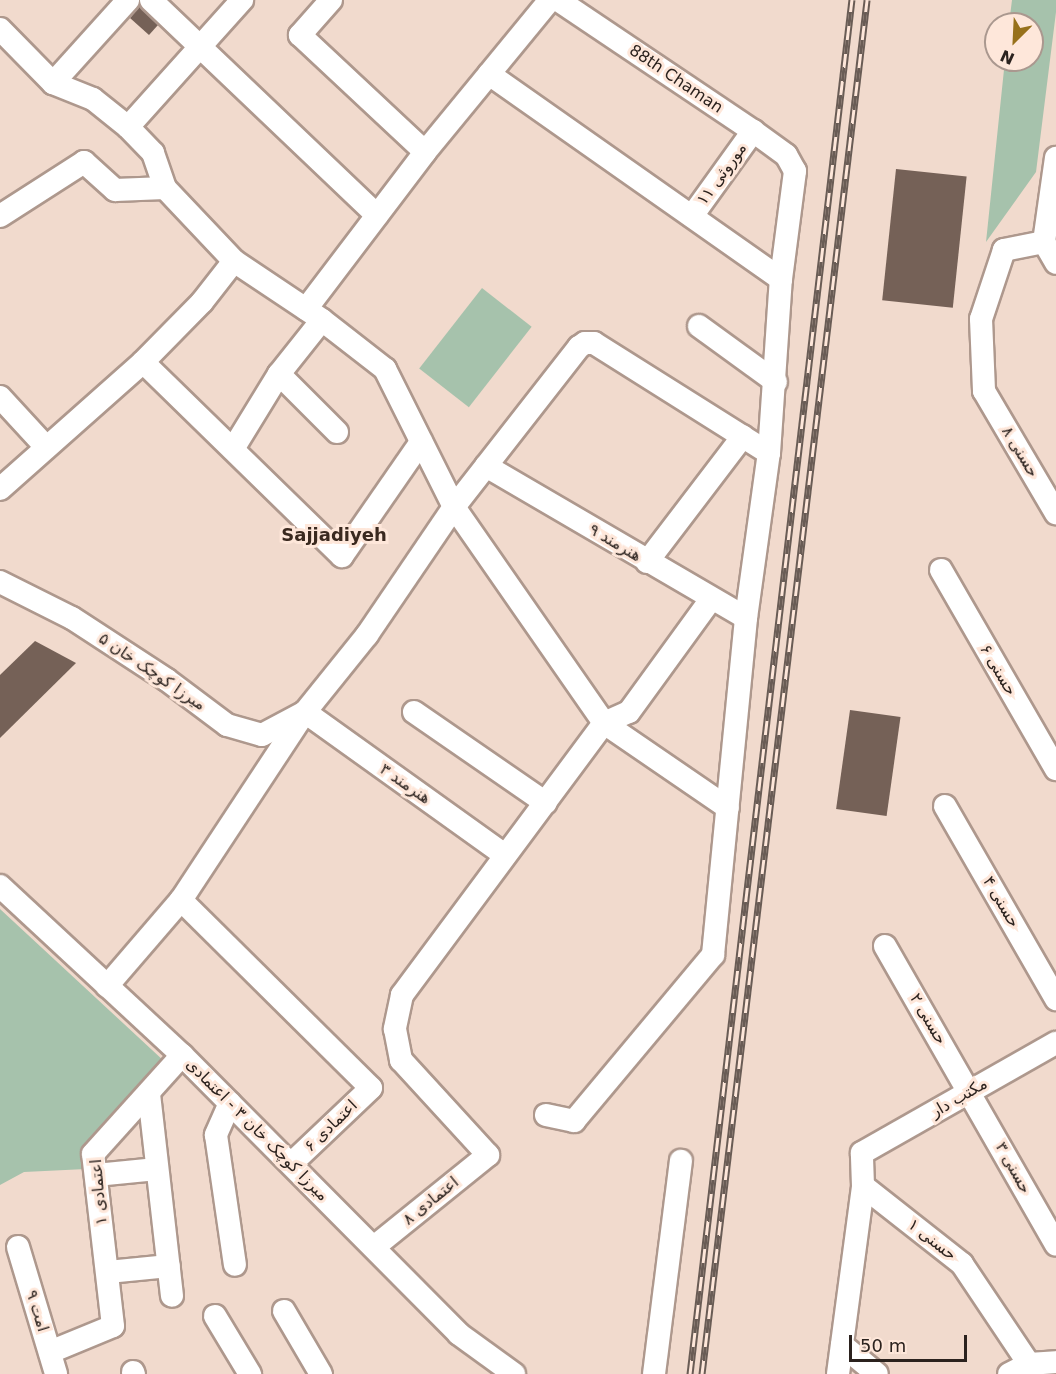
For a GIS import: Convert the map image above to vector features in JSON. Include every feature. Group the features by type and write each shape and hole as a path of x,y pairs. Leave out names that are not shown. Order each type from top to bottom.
{"street":[{"path":"53,83 128,0"},
{"path":"151,0 377,215"},
{"path":"128,127 242,0"},
{"path":"331,0 300,35 425,152"},
{"path":"233,449 377,215 425,152 550,0"},
{"name":"88th Chaman","path":"558,0 753,131 792,161 795,171 782,279"},
{"path":"0,28 53,83 93,99 128,127 153,153 165,188 234,261 314,315 385,369 454,507 604,723 728,808"},
{"path":"489,74 782,279 769,453 746,618 713,955 574,1121 546,1115"},
{"name":"موروثی ۱۱","path":"692,216 753,131"},
{"path":"1056,158 1044,242 1056,263"},
{"path":"1,212 84,162 115,190 165,188"},
{"name":"حسنی ۸","path":"1044,242 1004,250 981,319 984,391 1056,513"},
{"path":"0,489 143,362 202,302 234,261"},
{"path":"699,326 776,382"},
{"path":"107,986 182,900 305,712 367,634 454,507 585,343 594,344 769,453"},
{"path":"143,362 342,556 421,442"},
{"path":"279,374 337,432"},
{"path":"0,397 46,447"},
{"path":"647,562 743,436"},
{"name":"هنرمند ۹","path":"486,466 746,618"},
{"name":"حسنی ۶","path":"941,570 1056,769"},
{"name":"میرزا کوچک خان ۵","path":"0,582 72,618 167,680 227,724 262,735 305,712"},
{"path":"505,855 604,723 629,712 711,599"},
{"name":"هنرمند ۳","path":"305,712 505,855"},
{"path":"414,712 546,803"},
{"name":"حسنی ۴","path":"945,806 1056,999"},
{"name":"اعتمادی ۸","path":"374,1247 488,1155 401,1060 395,1029 402,994 505,855"},
{"name":"میرزا کوچک خان ۳ - اعتمادی","path":"0,886 182,1055 459,1334 514,1374"},
{"name":"اعتمادی ۶","path":"182,900 371,1088 291,1164"},
{"name":"حسنی ۲","path":"885,946 970,1092"},
{"name":"مکتب دار","path":"863,1186 862,1153 1056,1043"},
{"name":"اعتمادی ۱","path":"50,1352 113,1326 93,1155 182,1055"},
{"name":"حسنی ۳","path":"970,1092 1056,1244"},
{"path":"148,1094 172,1296"},
{"path":"230,1103 216,1136 235,1265"},
{"path":"654,1374 681,1161"},
{"path":"96,1175 158,1169"},
{"path":"838,1374 863,1186"},
{"name":"حسنی ۱","path":"863,1186 962,1264 1019,1369"},
{"name":"امت ۹","path":"18,1247 56,1374"},
{"path":"108,1272 169,1266"},
{"path":"285,1311 321,1374"},
{"path":"215,1316 250,1374"},
{"path":"842,1345 877,1374"},
{"path":"1019,1369 1056,1362"}],"green space":[{"path":"1012,0 1056,0 1036,172 986,242 1004,72 1044,72 1044,12 1010,12"},
{"path":"482,288 532,327 469,407 419,368"},
{"path":"0,909 165,1062 85,1145 86,1169 24,1172 0,1185"}],"building":[{"path":"140,6 158,25 149,35 130,18"},
{"path":"896,169 967,176 953,308 882,300"},
{"path":"35,641 76,663 0,738 0,675"},
{"path":"850,710 901,717 887,816 836,809"}],"railway":[{"path":"690,1374 852,0"},
{"path":"702,1374 867,0"}],"district":[{"name":"Sajjadiyeh","path":"334,535"}]}
